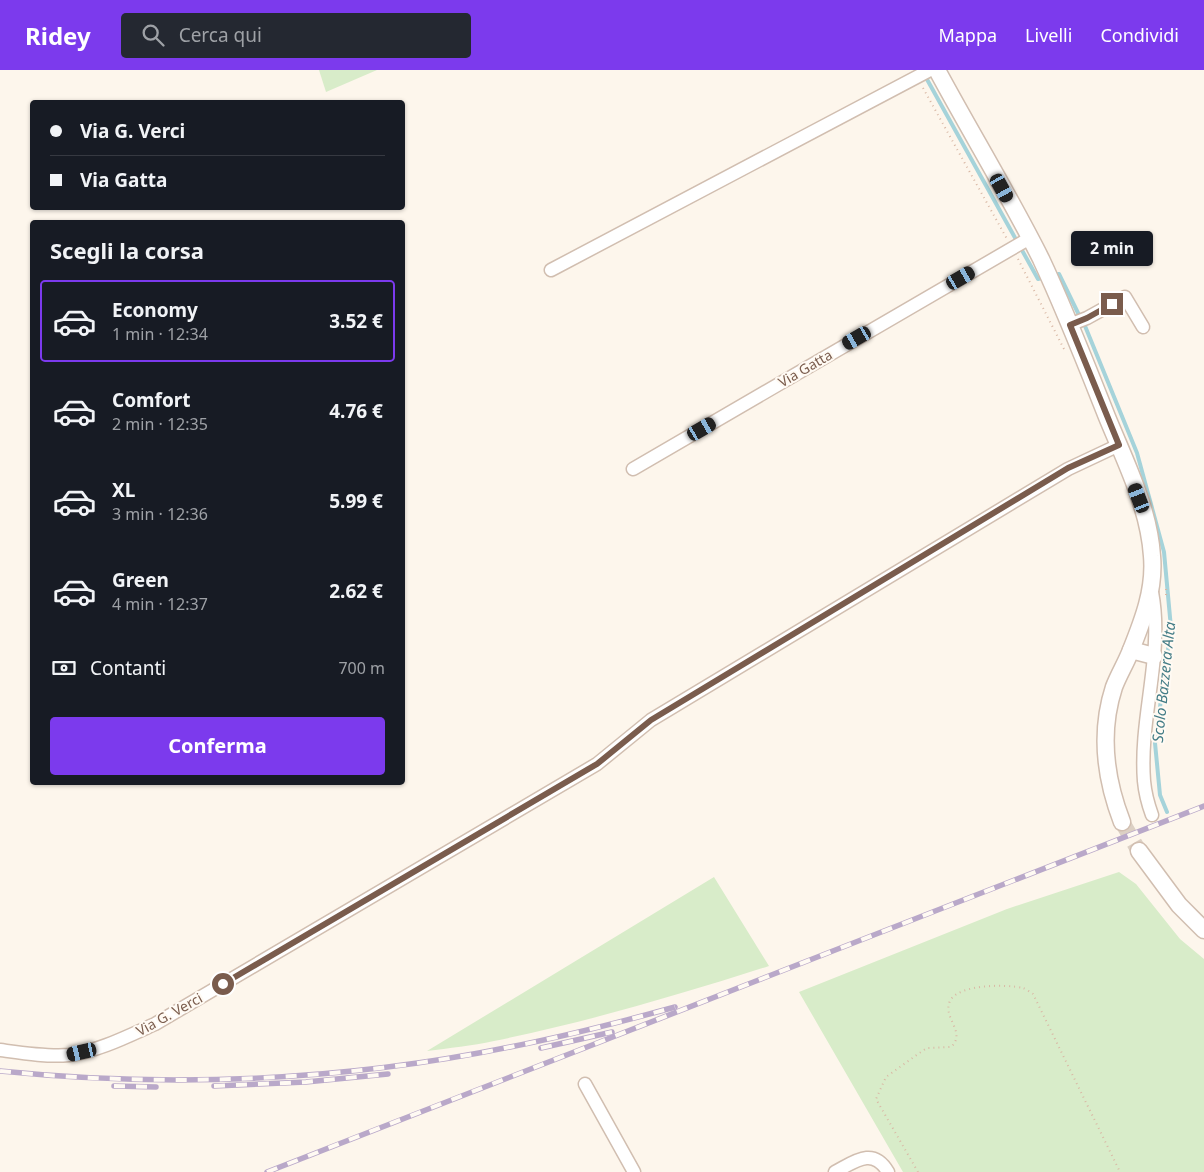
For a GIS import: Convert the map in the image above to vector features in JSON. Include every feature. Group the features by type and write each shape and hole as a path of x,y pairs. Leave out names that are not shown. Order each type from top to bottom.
{"street":[{"path":"936,70 1019,244 1046,272 1070,325 1119,445 1146,521 1152,558 1151,587 1147,606 1115,686 1109,706 1106,729 1106,769 1115,805 1122,822"},
{"path":"551,270 924,74"},
{"name":"Via Gatta","path":"633,469 1019,244"},
{"path":"1070,325 1125,297 1143,327"},
{"name":"Via G. Verci","path":"0,1050 26,1054 68,1055 109,1045 155,1024 597,764 651,720 1068,468 1119,445"},
{"path":"1151,587 1156,611 1154,656 1144,754 1144,781 1152,815"},
{"path":"1131,650 1154,656"},
{"path":"1139,851 1179,905 1204,930"},
{"path":"584,1084 634,1172"},
{"path":"835,1172 863,1158 872,1158 880,1161 888,1172"}],"path":[{"path":"924,74 1019,244 1062,348 1068,356"},
{"path":"918,1172 876,1099 877,1094 886,1077 918,1054 928,1048 951,1047 954,1045 957,1040 957,1034 949,1016 948,1005 951,998 960,993 983,986 1001,985 1023,988 1033,994 1120,1172"}],"green space":[{"path":"319,70 377,70 326,92"},
{"path":"1119,872 1136,884 1180,939 1204,959 1204,1172 903,1172 799,992 1007,909"},
{"path":"714,877 769,966 598,1017 486,1043 427,1051"}],"waterway":[{"name":"Scolo Bazzera Alta","path":"924,74 1038,279 1045,277"},
{"name":"Scolo Bazzera Alta","path":"1055,275 1059,274 1079,315"},
{"name":"Scolo Bazzera Alta","path":"1085,326 1137,453 1164,552 1171,628 1155,743 1160,795 1167,812"}],"tunnel":[{"path":"1122,822 1139,851"}],"railway":[{"path":"267,1172 1204,806"},
{"path":"0,1071 64,1076 192,1080 320,1074 384,1067 510,1047 675,1007"},
{"path":"541,1048 612,1032"},
{"path":"214,1086 306,1082 388,1074"},
{"path":"114,1086 156,1087"}],"route":[{"path":"223,984 597,764 651,720 1068,468 1119,445 1070,325 1112,304"}]}
